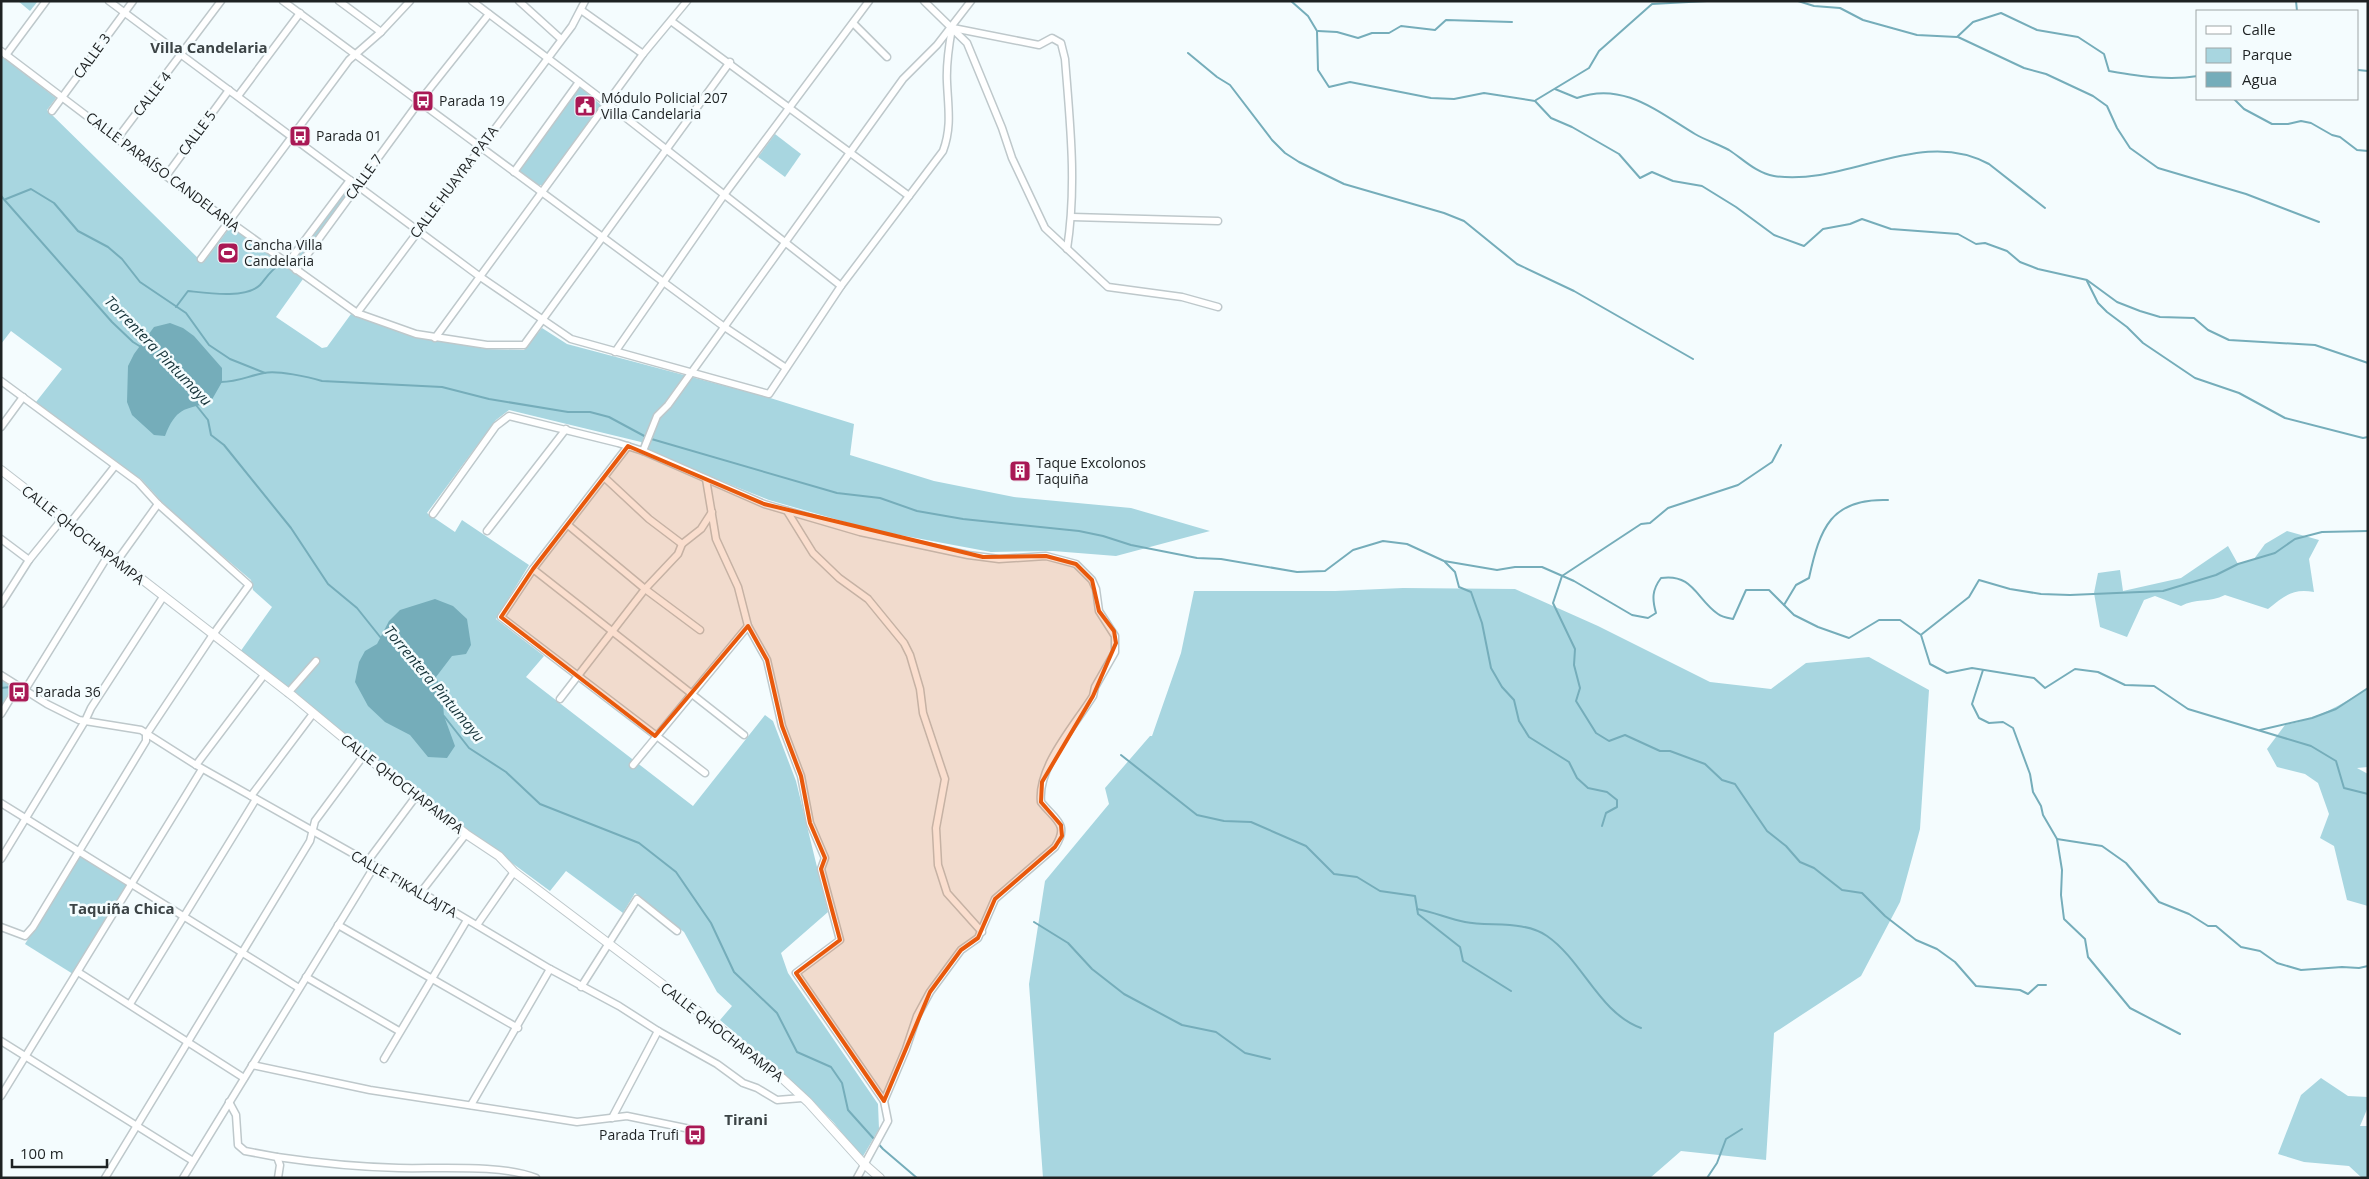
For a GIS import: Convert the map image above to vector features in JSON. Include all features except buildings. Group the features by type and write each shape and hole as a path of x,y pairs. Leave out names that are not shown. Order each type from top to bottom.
{"street":[{"path":"4,53 46,1"},
{"path":"109,1 479,276 571,339 769,394 841,286 943,151 947,142 951,112 947,82 952,28"},
{"name":"CALLE 3","path":"52,110 133,1"},
{"name":"CALLE 4","path":"117,139 182,56 221,1"},
{"path":"283,1 723,326 786,368"},
{"path":"339,1 381,32"},
{"path":"201,259 349,60 357,56 410,1"},
{"path":"472,1 607,103 841,286"},
{"path":"519,1 561,40"},
{"name":"CALLE HUAYRA PATA","path":"357,313 561,40 585,1"},
{"path":"674,1 681,8"},
{"path":"435,338 540,192 643,54 687,1"},
{"path":"615,352 724,195 869,1"},
{"path":"924,1 967,43 1002,128 1012,158 1045,228 1108,287 1182,297 1218,307"},
{"path":"643,451 657,416 784,241 903,79 952,28 971,1"},
{"path":"581,10 643,54"},
{"path":"238,96 300,13"},
{"name":"CALLE 7","path":"296,270 419,102 489,14"},
{"path":"671,21 730,62 849,153 909,196"},
{"path":"853,23 887,57"},
{"path":"952,28 1039,45 1052,38 1061,43 1065,59 1074,161 1072,217 1067,249"},
{"name":"CALLE PARAÍSO CANDELARIA","path":"4,53 166,176 357,313 408,332 435,338 487,345 524,345 543,320"},
{"path":"543,320 730,62"},
{"path":"514,172 579,82"},
{"name":"CALLE 5","path":"166,176 229,90"},
{"name":"CALLE 7","path":"287,264 350,180"},
{"path":"1072,217 1218,221"},
{"path":"1,381 138,482 158,504 249,585 212,636 146,735 146,741 25,936 1,927"},
{"path":"1,427 23,397"},
{"path":"433,514 500,422 509,416 628,446 764,504 860,532 962,554 999,558 1046,556 1076,564 1092,580 1096,589 1099,611 1115,636 1115,652 1095,687 1093,696 1054,756 1042,782 1040,802 1061,825 1062,836 1049,853 1018,877 995,899 982,932 971,945 961,950 930,992 917,1016 906,1049 884,1101"},
{"path":"487,531 566,429"},
{"path":"628,446 533,568 501,617 705,773"},
{"path":"70,523 115,466"},
{"name":"CALLE QHOCHAPAMPA","path":"1,470 212,636 288,693 364,755 466,834 499,856 514,872 711,1021 782,1078 836,1130 880,1178"},
{"path":"604,478 649,519 682,544"},
{"path":"706,479 716,539 738,587 748,626 767,660 782,726 801,776 810,823 825,858 821,869 840,940 796,973 884,1101 888,1121 865,1160 857,1178"},
{"path":"117,561 158,504"},
{"path":"787,510 813,553 839,578 868,599 904,642 920,689 923,713 945,779 936,828 938,865 947,893 982,932"},
{"path":"560,699 610,632 645,589 678,554 682,544 701,528 712,512"},
{"path":"1,604 29,560 63,518"},
{"path":"568,525 645,589 700,630"},
{"path":"1,539 29,560"},
{"path":"26,690 109,554"},
{"path":"533,568 610,632 744,735"},
{"path":"1,858 85,721 91,708 163,597"},
{"path":"633,765 655,736 748,626"},
{"path":"288,693 316,661"},
{"name":"CALLE T'IKALLAJTA","path":"1,675 47,704 85,721 141,730 146,735 199,767 421,892 550,970 619,1006 658,1031 777,1100 802,1098"},
{"path":"1,1096 78,972 199,767 264,675"},
{"path":"1,714 18,686"},
{"path":"130,1004 184,917 253,798 312,714"},
{"path":"105,1178 310,841 315,821 364,755"},
{"path":"367,862 417,795"},
{"path":"1,803 299,988"},
{"path":"421,892 466,834"},
{"path":"183,1178 374,867"},
{"path":"477,925 514,872"},
{"path":"581,987 637,899 677,931"},
{"path":"384,1059 467,920"},
{"path":"338,925 518,1028"},
{"path":"471,1105 518,1028 550,970"},
{"path":"78,972 244,1078"},
{"path":"306,977 399,1031"},
{"path":"612,1118 658,1031"},
{"path":"1,1042 193,1161"},
{"path":"252,1065 370,1090 577,1122 627,1116 690,1129"},
{"path":"229,1102 236,1115 238,1145 245,1151 334,1165 488,1170 527,1174 536,1178"},
{"path":"277,1157 280,1165 278,1178"}],"highlighted area":[{"path":"628,446 764,504 983,557 1046,556 1076,564 1092,580 1099,611 1114,631 1116,643 1093,696 1042,782 1041,802 1061,825 1062,836 1055,847 995,899 978,938 961,950 930,992 884,1101 796,973 840,940 821,869 825,858 810,823 801,776 782,726 767,660 748,626 655,736 501,617 533,569"}],"green space":[{"path":"18,1 38,1 30,11"},
{"path":"1,56 56,98 47,110 203,263 231,226 303,279 276,317 322,348 327,347 351,314 404,334 486,349 524,350 542,328 567,344 767,397 854,424 850,455 934,481 1014,497 1131,508 1210,531 1116,556 1053,551 991,552 873,530 769,500 651,453 641,442 509,410 496,420 427,513 455,532 462,520 529,565 496,619 544,656 526,677 693,806 765,715 773,721 796,781 828,912 781,953 788,973 878,1104 879,1129 862,1158 834,1123 809,1097 720,1020 732,1006 717,992 684,932 635,893 623,913 566,871 550,891 440,810 240,652 272,607 253,590 251,580 172,513 141,479 118,466 36,402 62,369 11,331 1,344"},
{"path":"579,86 601,105 544,185 538,185 518,170"},
{"path":"775,134 801,154 785,177 758,157"},
{"path":"351,184 354,186 297,264 292,263 292,260"},
{"path":"2287,531 2319,540 2309,559 2314,592 2294,592 2279,600 2268,609 2225,595 2181,606 2155,596 2144,600 2127,637 2100,627 2094,593 2098,573 2120,570 2123,591 2181,578 2228,546 2238,564 2254,559 2265,544"},
{"path":"1403,588 1515,589 1598,626 1710,682 1771,689 1806,663 1869,657 1929,690 1920,829 1900,902 1861,976 1774,1033 1766,1160 1681,1151 1650,1178 1043,1178 1029,984 1045,881 1109,804 1105,788 1152,736 1181,653 1194,591 1335,591"},
{"path":"1,679 10,684 11,690 1,706"},
{"path":"2368,688 2368,767 2357,768 2368,774 2368,906 2347,900 2334,846 2320,838 2329,814 2318,783 2305,774 2277,767 2267,749 2285,725 2328,711"},
{"path":"80,855 128,885 73,974 25,944"},
{"path":"2321,1078 2348,1096 2368,1097 2368,1107 2360,1126 2368,1126 2368,1178 2362,1178 2349,1166 2304,1162 2278,1154 2301,1095"}],"water":[{"path":"170,323 183,328 194,336 222,368 222,382 210,403 182,411 173,420 165,436 154,435 132,415 127,402 128,366 134,354 154,327"},
{"path":"435,599 453,606 467,619 471,645 466,654 452,656 436,677 442,692 444,716 455,746 447,758 428,757 410,735 385,722 368,706 355,682 359,662 365,651 377,644 389,621 400,610"}],"waterway":[{"path":"1291,1 1308,16 1317,31 1318,70 1329,87 1350,82 1431,98 1454,99 1484,93 1535,101 1551,118 1572,127 1619,154 1640,178 1652,172 1673,181 1702,186 1736,207 1774,235 1804,246 1823,229 1850,224 1862,219 1891,229 1958,234 1976,244 1985,243 2007,251 2020,262 2038,269 2087,280 2117,302 2140,311 2160,317 2194,318 2208,330 2229,340 2315,345 2368,363"},
{"path":"1536,100 1589,68 1599,51 1652,4 1707,1"},
{"path":"1798,1 1814,6 1840,8 1863,20 1917,35 1957,37 1973,22 2001,13 2037,30 2078,37 2104,54 2109,71 2165,78 2196,76"},
{"path":"2296,1 2297,10"},
{"path":"1318,31 1337,32 1358,38 1372,33 1389,33 1401,26 1435,30 1446,20 1512,22"},
{"path":"1958,37 2024,68 2046,74 2093,96 2107,106 2117,128 2130,148 2158,168 2246,194 2319,222"},
{"path":"1188,53 1217,77 1230,85 1272,140 1285,153 1299,162 1344,184 1444,213 1464,221 1517,264 1574,291 1693,359"},
{"path":"2359,70 2368,71"},
{"path":"1555,89 1577,98 1610,93 1639,101 1654,108 1699,136 1729,150 1756,169 1774,176 1801,177 1828,173 1910,154 1936,151 1963,154 1989,164 2045,208"},
{"path":"2235,100 2244,109 2272,124 2288,124 2301,121 2311,123 2332,135 2340,137 2357,150 2368,151"},
{"path":"6,199 31,189 54,203 78,231 108,247 122,259 140,282 186,313 209,345 230,359 265,373"},
{"name":"Torrentera Pintumayu","path":"1,196 112,322 141,347"},
{"path":"176,307 188,291 236,294 254,289 279,265"},
{"path":"2087,281 2098,303 2107,312 2127,327 2143,343 2195,378 2239,393 2285,418 2363,438 2368,437"},
{"path":"221,382 277,372 322,381 442,387 489,399 568,412 590,412 609,417 648,438 837,493 880,498 917,511 963,519 1079,531 1131,545 1197,558 1221,559 1297,572 1325,571 1353,550 1383,541 1407,544 1444,561 1497,570 1515,567 1542,567 1574,581 1632,615 1648,618 1656,613 1654,595 1661,578 1672,578 1688,584 1718,614 1733,619 1746,590 1769,590 1794,615 1818,627 1849,638 1879,620 1900,620 1921,635 1930,664 1947,673 1972,668 2034,678 2045,688 2075,669 2098,672 2125,685 2154,686 2188,709 2311,746 2336,761 2344,788 2368,794"},
{"name":"Torrentera Pintumayu","path":"196,405 208,420 211,435 224,445 291,528 328,584 357,608 381,638"},
{"path":"1781,445 1772,462 1738,485 1668,508 1650,523 1641,524 1562,576 1553,603 1575,649 1574,665 1580,688 1576,701 1596,733 1609,741 1625,735 1660,751 1670,751 1705,764 1722,780 1735,784 1767,831 1786,846 1800,862 1814,868 1842,890 1862,893 1885,916 1916,940 1937,949 1955,962 1976,986 2020,990 2028,994 2038,985 2046,985"},
{"path":"1784,605 1796,585 1809,578 1818,544 1831,520 1853,504 1888,500"},
{"path":"1922,634 1969,597 1979,580 2010,589 2041,594 2070,595 2163,591 2216,575 2238,564 2275,553 2295,539 2322,532 2368,531"},
{"path":"1445,562 1455,572 1459,587 1471,592 1482,623 1491,668 1502,687 1514,700 1519,721 1529,737 1569,762 1577,778 1588,788 1607,792 1617,800 1617,807 1606,813 1602,826"},
{"path":"1983,670 1972,704 1979,718 1989,723 2003,722 2013,728 2030,774 2033,792 2041,806 2043,815 2057,839 2062,870 2061,895 2064,919 2085,939 2088,957 2130,1008 2180,1034"},
{"path":"1,688 11,687"},
{"path":"2260,730 2312,718 2336,709 2368,688"},
{"name":"Torrentera Pintumayu","path":"444,716 469,748 506,772 540,804 639,843 676,872 711,923 734,972 777,1013 797,1052 831,1067 842,1083 848,1110 883,1149 917,1178"},
{"path":"1121,755 1197,815 1224,821 1251,822 1306,846 1334,874 1357,877 1380,891 1415,896 1418,914 1460,947 1463,961 1511,991"},
{"path":"2057,839 2102,846 2126,863 2159,902 2189,914 2208,926 2216,926 2241,947 2260,951 2277,963 2301,970 2368,966"},
{"path":"1417,909 1465,922 1518,926 1538,931 1560,947 1614,1011 1626,1021 1641,1028"},
{"path":"1034,922 1068,943 1092,969 1124,994 1182,1025 1216,1032 1245,1053 1270,1059"},
{"path":"1707,1178 1717,1163 1726,1139 1742,1129"}],"place":[{"name":"Parada 19","path":"423,101"},
{"name":"Módulo Policial 207 Villa Candelaria","path":"585,106"},
{"name":"Parada 01","path":"300,136"},
{"name":"Cancha Villa Candelaria","path":"228,253"},
{"name":"Taque Excolonos Taquiña","path":"1020,471"},
{"name":"Parada 36","path":"19,692"},
{"name":"Parada Trufi","path":"695,1135"}],"district":[{"name":"Villa Candelaria","path":"209,48"},
{"name":"Taquiña Chica","path":"122,909"},
{"name":"Tirani","path":"746,1120"}]}
